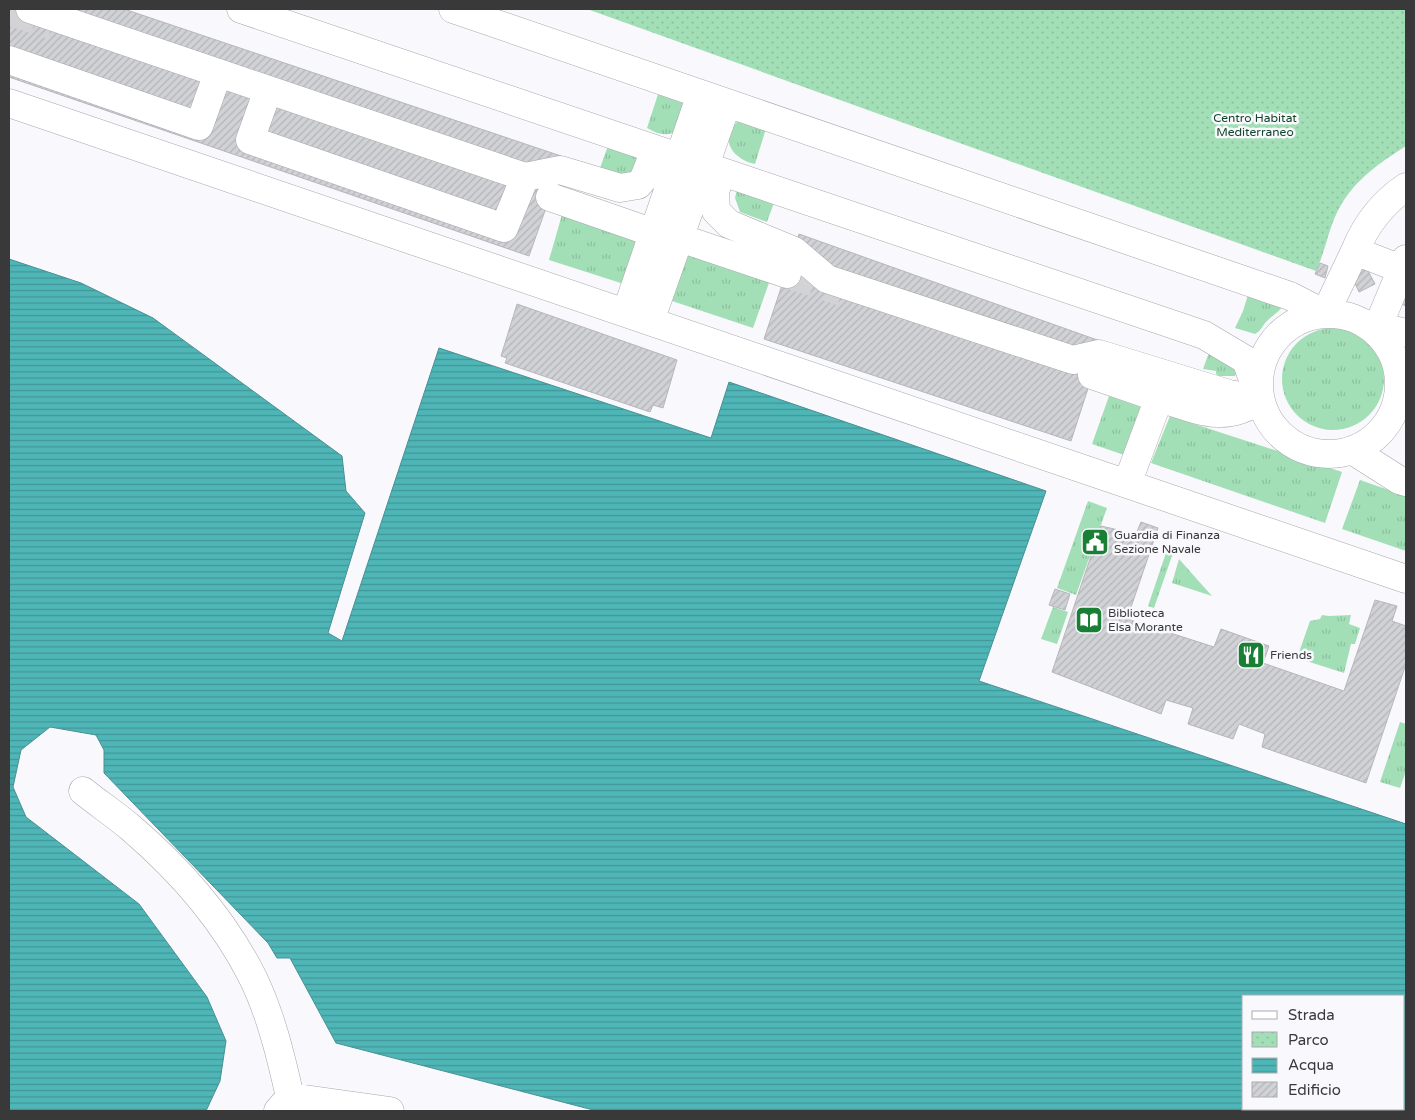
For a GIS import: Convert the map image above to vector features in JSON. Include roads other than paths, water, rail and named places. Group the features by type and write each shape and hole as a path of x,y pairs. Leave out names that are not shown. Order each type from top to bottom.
{"street":[{"path":"30,9 525,177 560,170 620,188 638,185 668,154 701,94"},
{"path":"241,9 1204,335 1246,360 1267,419 1280,435 1298,447 1318,454 1339,454 1356,449 1375,438 1401,409 1397,366 1389,347 1376,332 1360,321 1344,315 1325,314 1302,319 1281,332 1266,352 1259,375 1260,399"},
{"path":"453,9 1283,293 1325,314"},
{"path":"9,60 199,126 218,73"},
{"path":"268,90 250,140 504,228 525,177"},
{"path":"9,103 1406,579"},
{"path":"727,103 714,170 716,212 730,224 794,252 827,279 1073,360 1099,354 1229,394 1260,399"},
{"path":"667,235 668,154"},
{"path":"638,317 667,235 714,170"},
{"path":"1325,314 1364,231 1390,197 1406,187"},
{"path":"550,197 787,274"},
{"path":"1355,250 1404,267 1376,332"},
{"path":"1376,332 1394,330 1406,333"},
{"path":"1092,375 1159,398 1208,412 1230,414 1249,407 1260,399"},
{"path":"1127,484 1159,398"},
{"path":"1356,449 1406,461"},
{"path":"1356,449 1399,480 1406,482"},
{"path":"83,791 132,828 176,872 222,925 254,979 266,1012 281,1058 284,1104 390,1111"}],"water":[{"path":"9,259 81,283 153,318 342,456 346,491 365,513 328,633 342,641 439,348 711,438 729,382 1046,491 979,681 1406,824 1406,1111 597,1111 336,1043 290,958 277,958 268,943 104,773 104,750 96,735 50,727 21,750 13,787 26,817 139,904 207,997 226,1041 220,1081 206,1111 9,1111"}],"tunnel":[{"path":"9,11 52,26"},
{"path":"787,274 842,292"}],"place":[{"name":"Guardia di Finanza Sezione Navale","path":"1095,542"},
{"name":"Biblioteca Elsa Morante","path":"1089,620"},
{"name":"Friends","path":"1251,655"}],"park label":[{"name":"Centro Habitat Mediterraneo","path":"1255,125"}]}
